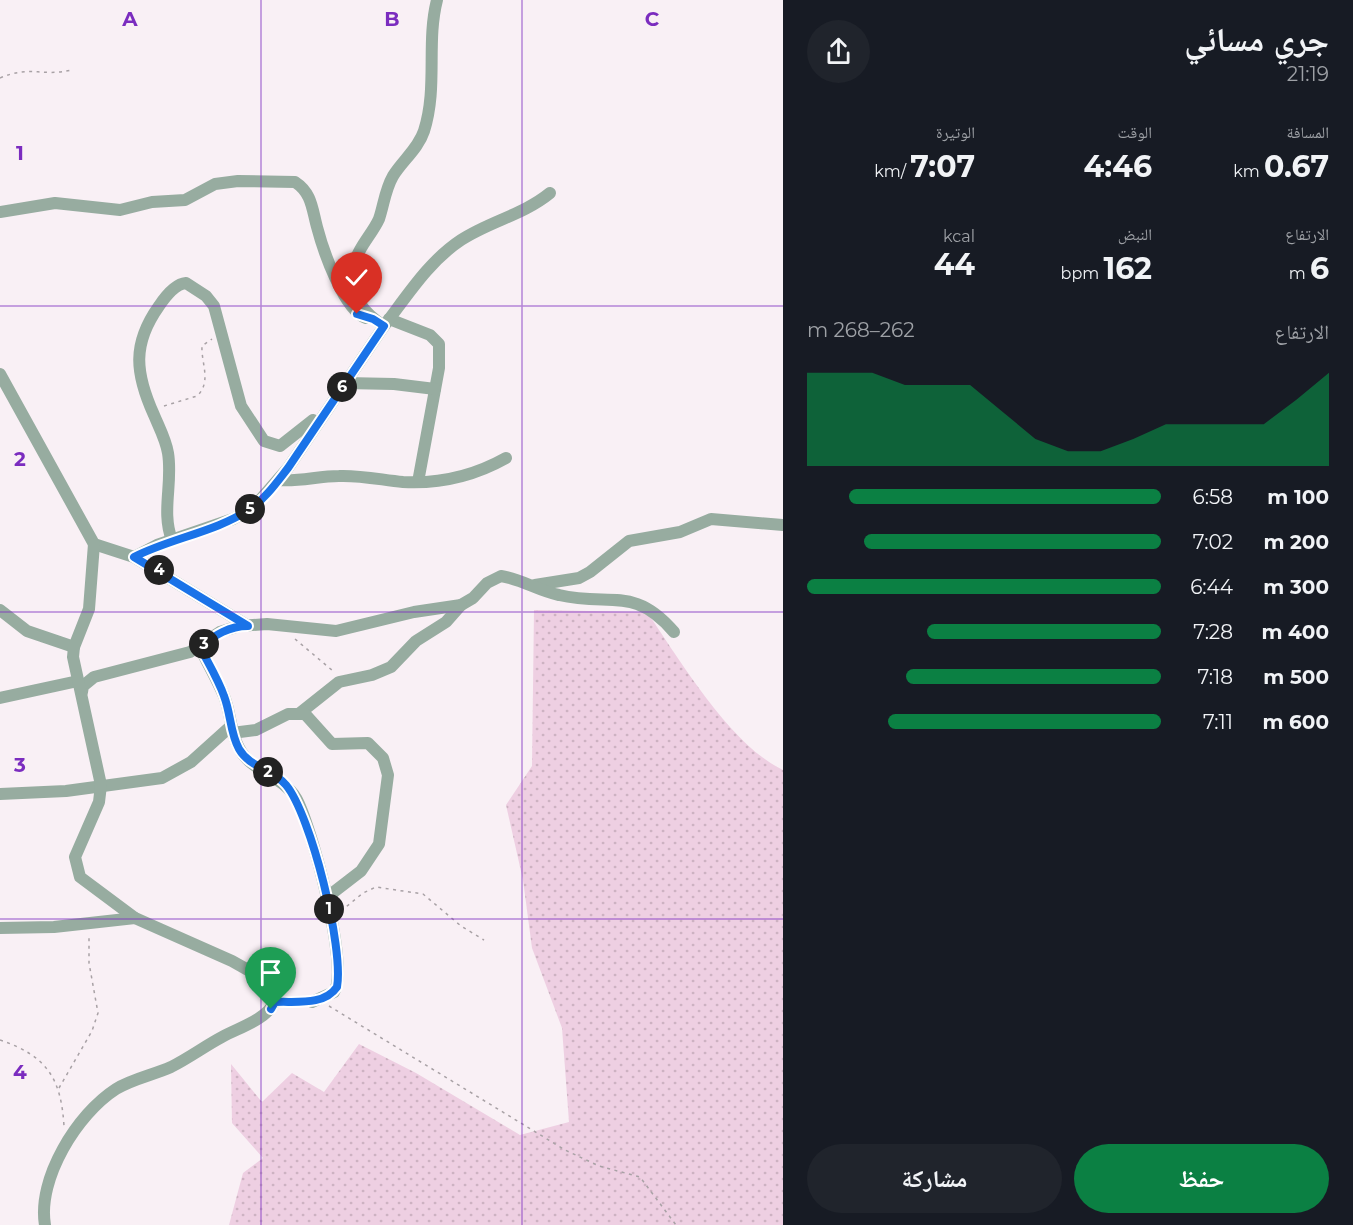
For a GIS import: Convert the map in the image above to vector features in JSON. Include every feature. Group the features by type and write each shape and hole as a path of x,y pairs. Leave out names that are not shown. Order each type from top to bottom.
{"street":[{"path":"382,321 356,299 351,277 354,261 379,218 387,188 395,173 413,152 424,130 432,89 430,33 437,0"},
{"path":"0,212 55,202 120,210 152,202 185,200 206,188 226,182 295,182 308,195 323,246 346,300 357,314 430,335 439,344 435,389 418,482"},
{"path":"134,557 172,540 233,519 253,508 278,480 332,402 382,321 440,258 460,241 533,207 550,194"},
{"path":"172,540 166,518 169,456 140,374 138,356 145,329 169,293 186,283 206,296 214,306 242,406 258,434 271,445 280,446 290,440 332,402"},
{"path":"0,374 93,544 89,609 74,647 85,721 96,753 101,785 99,802 76,850 76,868 86,884 135,918 251,972 269,984 275,996 275,1002 257,1019 172,1066 124,1084 103,1100 76,1132 49,1175 43,1204 45,1225"},
{"path":"345,383 394,384 435,389"},
{"path":"278,480 304,481 336,476 418,482 457,477 489,468 506,458"},
{"path":"532,585 579,578 629,541 680,532 711,519 783,525"},
{"path":"93,544 134,557 248,626"},
{"path":"0,794 66,791 148,780 172,774 191,762 232,729 256,730 280,717 300,713 341,681 372,675 392,667 416,641 446,622 461,605 496,577 513,578 571,598 632,600 659,616 674,632"},
{"path":"0,698 80,687 94,677 136,664 181,655 200,647 220,632 239,626 267,624 336,631 420,611 461,605"},
{"path":"0,610 27,631 74,647"},
{"path":"200,647 224,696 240,752 248,761 284,782 296,798 310,835 331,919 339,964 337,987 328,996 312,1002"},
{"path":"300,713 309,717 332,744 371,744 383,758 388,775 382,832 375,854 361,871 326,898"},
{"path":"0,928 135,918"}],"path":[{"path":"0,78 24,70 57,73 71,70"},
{"path":"152,411 201,392 205,375 202,346 206,341 223,336"},
{"path":"290,636 320,657 341,681"},
{"path":"331,919 369,889 391,888 423,894 461,926 484,940"},
{"path":"59,1088 92,1031 98,1013 89,963 90,923"},
{"path":"275,1002 312,1002 333,1008 565,1150 599,1166 632,1173 640,1178 675,1225"},
{"path":"0,1040 34,1057 48,1069 59,1088 64,1128"}],"shaded area":[{"path":"534,610 647,612 690,676 726,722 744,742 783,770 783,1225 229,1225 243,1173 263,1158 232,1123 231,1064 262,1102 292,1073 324,1092 359,1044 416,1073 520,1135 569,1122 562,1028 532,948 523,880 506,805 532,766"}],"route":[{"path":"271,1009 275,1002 312,1002 328,996 337,987 339,964 333,928 310,835 296,798 284,782 248,761 240,752 233,737 224,696 200,647 220,632 239,626 248,626 175,579 134,557 157,545 233,519 253,508 271,489 288,468 384,326 373,319 357,314"}]}
